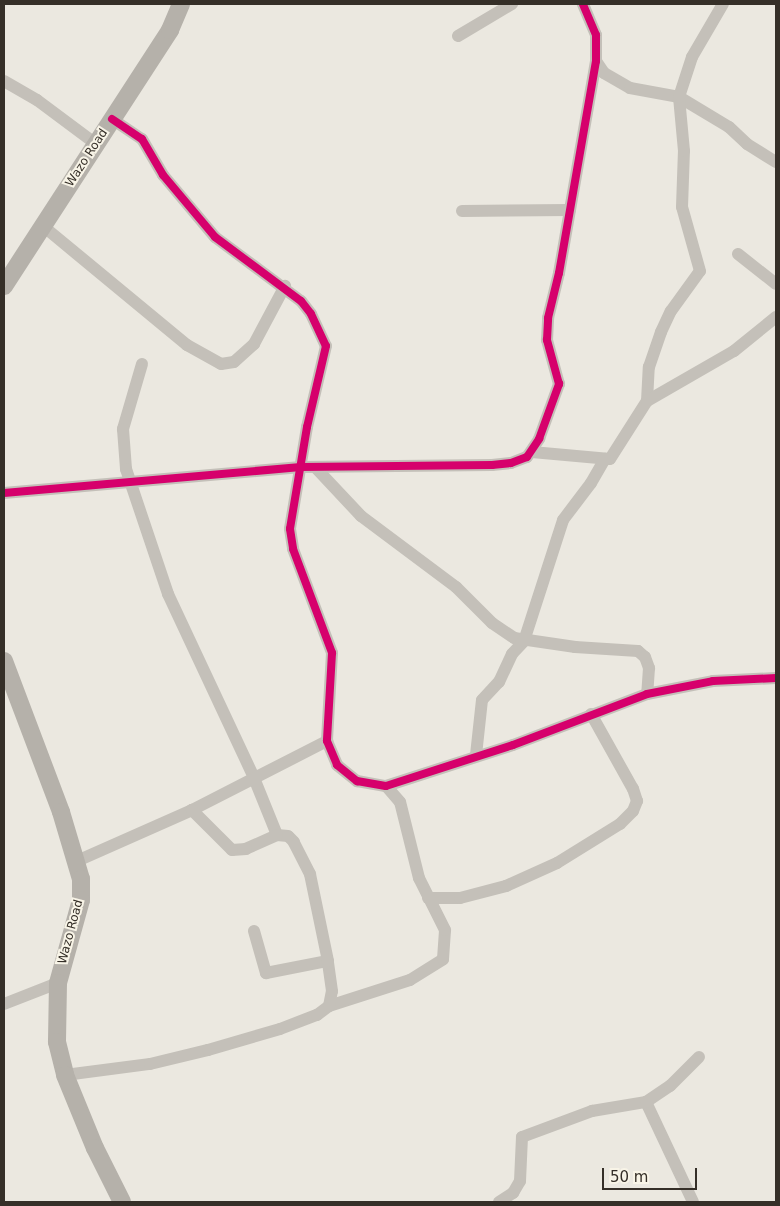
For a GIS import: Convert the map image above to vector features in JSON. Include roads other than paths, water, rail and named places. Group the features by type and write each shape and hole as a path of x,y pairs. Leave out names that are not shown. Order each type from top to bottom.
{"main road":[{"name":"Wazo Road","path":"4,286 170,30 181,4"},
{"name":"Wazo Road","path":"4,661 77,861 81,900 58,983 57,1042 65,1075 95,1148 122,1202"}],"street":[{"path":"458,36 512,4"},
{"path":"532,452 559,384 547,340 548,318 570,210 596,61 596,35 583,4"},
{"path":"647,401 649,367 661,332 671,311 700,271 682,207 684,151 679,97 692,57 722,4"},
{"path":"596,61 604,73 630,88 679,97 729,127 747,144 776,162"},
{"path":"4,81 37,100 96,144"},
{"path":"112,119 142,139 163,175 215,236 285,286 311,314 326,346 307,427 290,539 332,653 327,741 337,765 357,781 386,786 476,755 513,745 647,694 713,681 776,678"},
{"path":"462,211 570,210"},
{"path":"43,226 187,345 221,364 234,362 254,344 285,286"},
{"path":"738,254 776,284"},
{"path":"4,493 301,467 492,465 511,463 532,452 605,459 616,454 631,423 647,401 734,351 776,317"},
{"path":"142,364 123,429 123,448 131,483 168,594 254,778 277,835"},
{"path":"476,755 482,700 499,682 519,640 563,520 591,483 605,459"},
{"path":"316,467 361,516 456,587 492,623 519,640 638,651 645,657 649,668 647,694"},
{"path":"428,898 460,898 506,886 557,863 620,824 633,810 637,801 633,789 591,714"},
{"path":"77,861 192,810 327,741"},
{"path":"400,802 408,779"},
{"path":"65,1075 150,1064 208,1050 280,1029 316,1015 329,1006 410,980 440,963 446,934 419,878 400,802 386,786"},
{"path":"192,810 222,843 232,850 246,849 277,835 288,836 294,842 310,874 328,961 332,991 329,1006"},
{"path":"254,932 266,973 328,961"},
{"path":"4,1004 58,983"},
{"path":"499,1202 513,1194 520,1181 522,1137 592,1111 646,1102 670,1086 698,1057"},
{"path":"646,1102 693,1202"}]}
